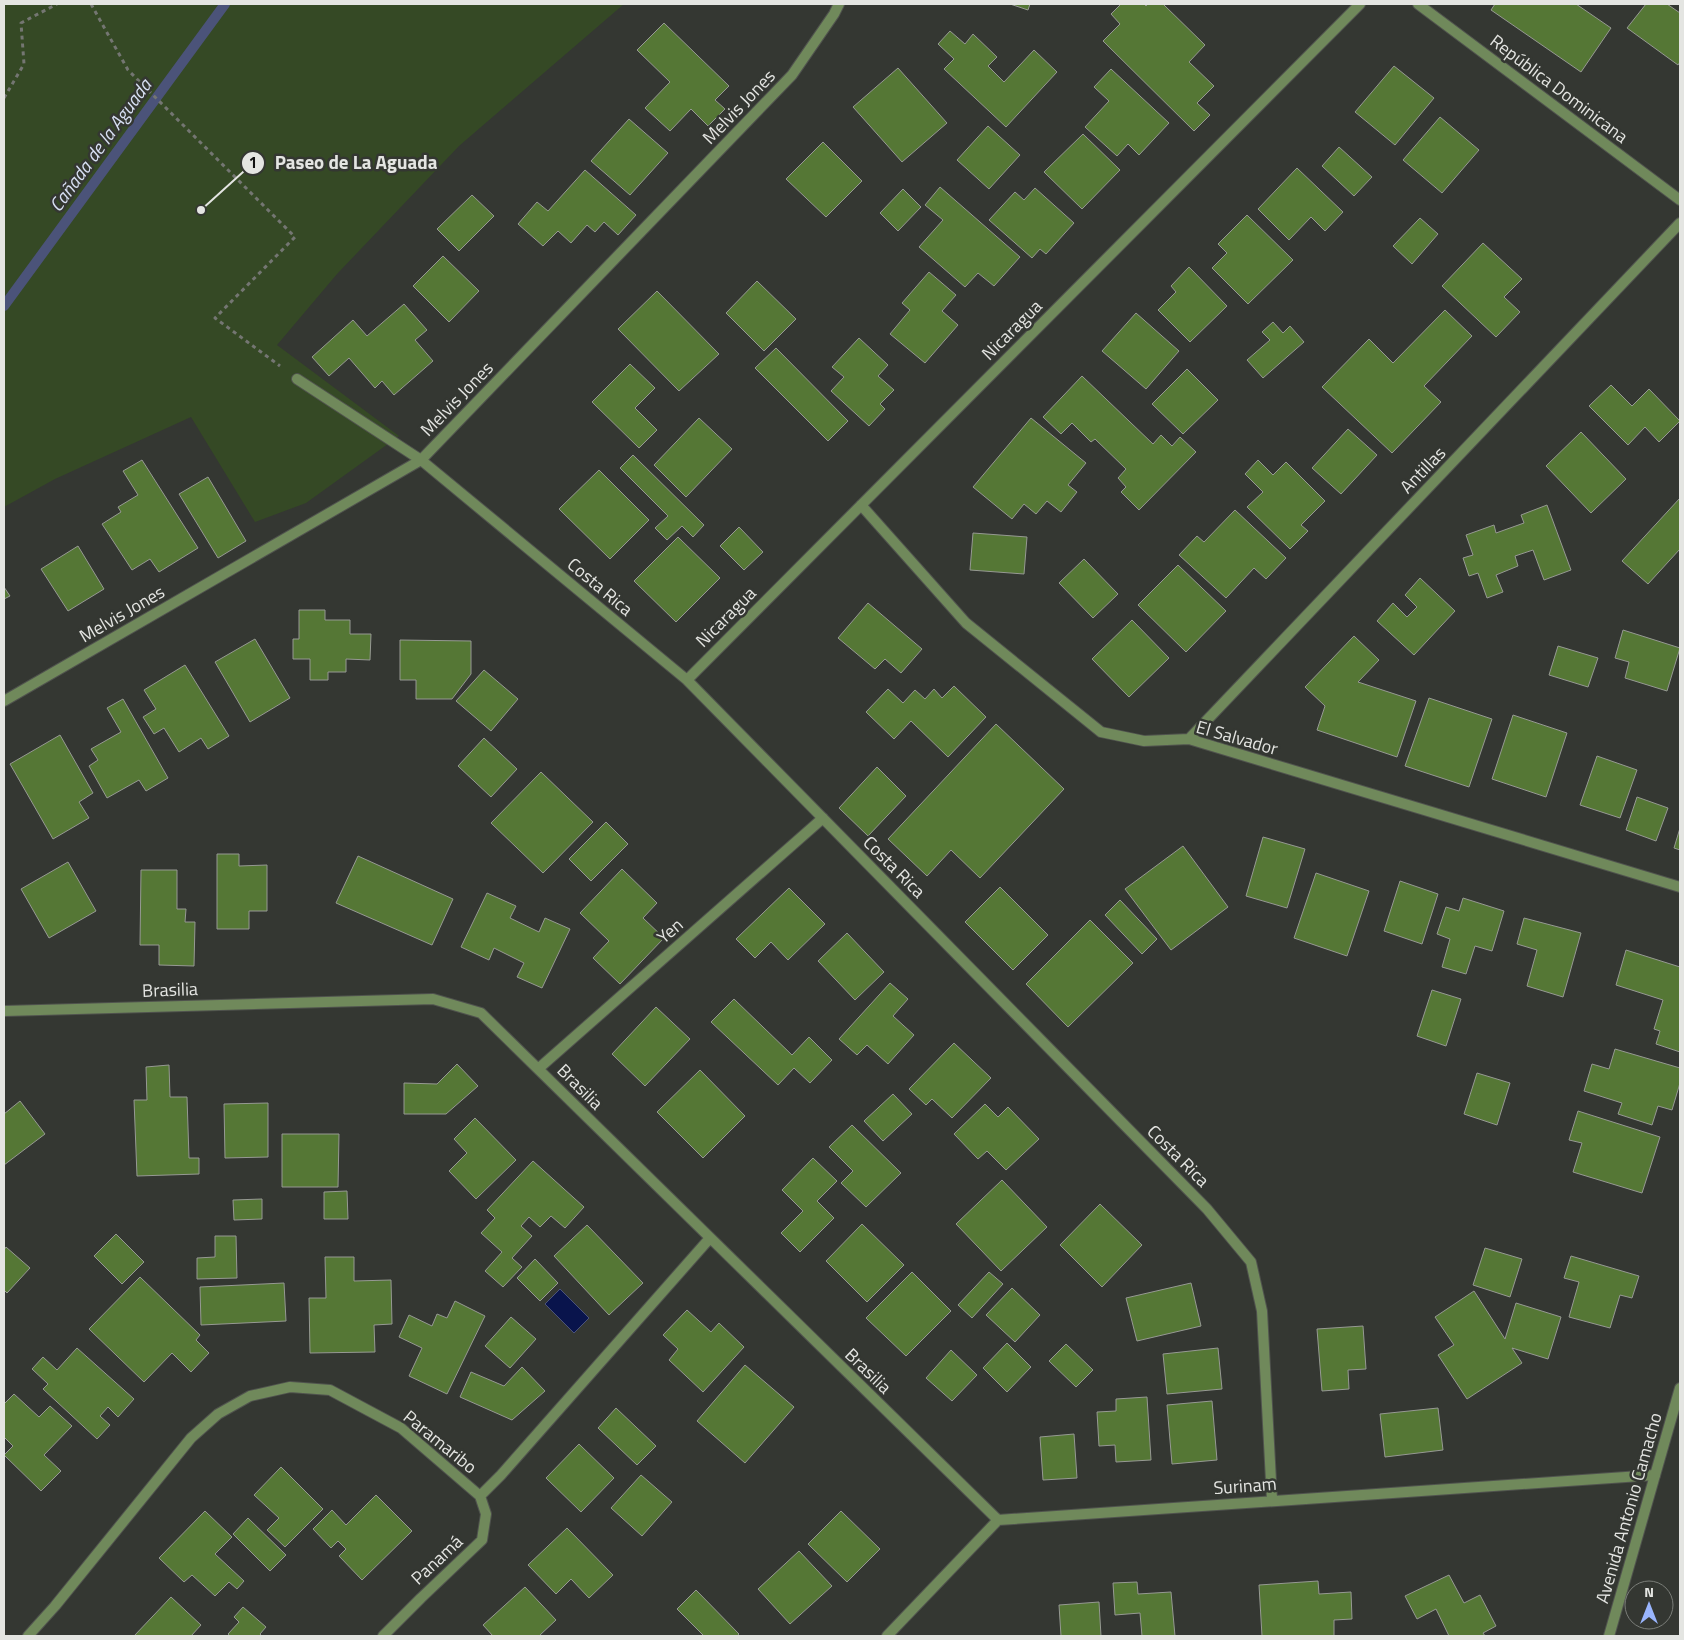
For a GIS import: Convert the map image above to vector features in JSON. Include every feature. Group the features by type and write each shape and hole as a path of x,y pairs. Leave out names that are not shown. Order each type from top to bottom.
{"street":[{"name":"Melvis Jones","path":"4,700 421,460 792,75 839,4"},
{"name":"Nicaragua","path":"687,680 1360,4"},
{"name":"República Dominicana","path":"1418,4 1680,200"},
{"name":"Antillas","path":"1189,739 1680,223"},
{"name":"Costa Rica","path":"297,379 421,460 687,680 1207,1208 1251,1262 1262,1312 1272,1500"},
{"name":"El Salvador","path":"861,505 966,623 1101,732 1144,742 1189,739 1680,888"},
{"name":"Yen","path":"538,1069 824,818"},
{"name":"Brasilia","path":"4,1011 434,999 481,1013 998,1520"},
{"name":"Paramaribo","path":"28,1636 56,1606 191,1438 218,1414 250,1396 290,1387 330,1390 401,1428 480,1496 501,1475 710,1238"},
{"name":"Avenida Antonio Camacho","path":"1609,1636 1680,1388"},
{"name":"Surinam","path":"998,1520 1655,1474"},
{"name":"Panamá","path":"383,1636 420,1598 482,1540 486,1514 480,1496"},
{"path":"887,1636 998,1520"}],"path":[{"path":"4,98 24,64 21,22 57,4"},
{"path":"91,4 128,70 295,237 215,318 297,379"}],"green space":[{"path":"4,4 624,4 459,146 337,274 277,345 399,436 306,503 255,522 191,417 55,479 4,507"}],"shaded area":[{"path":"560,1289 589,1318 574,1333 545,1304"}],"building":[{"path":"1010,4 1030,4 1028,10"},
{"path":"1121,4 1144,4 1146,6 1148,4 1163,4 1205,45 1189,62 1214,86 1197,103 1210,115 1194,131 1103,41 1120,24 1111,14"},
{"path":"1495,4 1576,4 1611,28 1581,72 1491,10"},
{"path":"1646,4 1667,4 1680,13 1680,62 1678,65 1627,28"},
{"path":"664,23 729,86 715,100 725,109 708,126 691,109 670,131 645,108 670,82 637,50"},
{"path":"950,31 965,44 973,34 997,57 988,66 1004,82 1034,50 1057,72 1006,127 944,69 954,59 938,44"},
{"path":"1394,66 1434,98 1395,145 1355,112"},
{"path":"898,68 947,123 902,162 853,107"},
{"path":"1111,69 1169,123 1139,155 1128,144 1117,156 1085,127 1109,101 1094,87"},
{"path":"1440,117 1479,150 1442,193 1403,160"},
{"path":"629,119 668,153 630,195 591,161"},
{"path":"988,126 1020,155 989,189 957,160"},
{"path":"1083,134 1120,170 1082,209 1044,172"},
{"path":"823,142 862,181 826,217 786,179"},
{"path":"1339,147 1372,177 1354,196 1322,166"},
{"path":"1297,168 1343,212 1325,231 1311,217 1289,240 1258,209"},
{"path":"585,170 636,215 618,235 604,222 595,232 587,225 571,243 558,231 543,246 518,224 537,202 548,211"},
{"path":"940,187 1020,257 994,286 978,273 965,287 919,247 943,220 925,205"},
{"path":"1035,188 1074,223 1046,254 1040,249 1032,258 989,220 1015,192 1024,200"},
{"path":"903,189 921,207 898,231 880,213"},
{"path":"472,195 494,216 459,251 437,229"},
{"path":"1247,215 1293,260 1248,304 1212,268 1227,253 1218,244"},
{"path":"1420,218 1438,234 1412,264 1393,246"},
{"path":"1483,243 1522,279 1504,297 1520,312 1496,337 1442,286"},
{"path":"443,256 479,291 449,322 413,286"},
{"path":"1189,267 1227,306 1190,342 1158,310 1176,292 1171,286"},
{"path":"929,272 956,295 942,311 958,325 925,363 890,334 910,310 902,303"},
{"path":"757,281 796,319 764,351 726,313"},
{"path":"657,291 719,354 679,391 618,329"},
{"path":"404,304 427,330 415,340 433,361 394,395 382,381 375,388 349,358 329,376 312,357 353,320 367,336"},
{"path":"1445,310 1472,336 1424,386 1441,402 1392,453 1322,387 1369,339 1393,363"},
{"path":"1136,313 1179,351 1146,389 1102,351"},
{"path":"1273,322 1283,333 1290,326 1304,342 1263,378 1247,360 1270,340 1262,332"},
{"path":"859,338 888,365 878,376 894,390 880,404 885,409 869,426 831,391 844,377 832,367"},
{"path":"776,348 848,421 828,441 755,368"},
{"path":"630,364 655,388 635,408 657,430 639,448 592,402"},
{"path":"1187,369 1218,400 1183,434 1152,404"},
{"path":"1082,376 1153,444 1161,435 1172,446 1180,437 1196,452 1139,510 1121,492 1126,487 1118,478 1126,469 1095,439 1091,442 1072,423 1061,434 1043,417"},
{"path":"1611,385 1632,406 1649,389 1680,421 1659,442 1645,427 1628,445 1589,406"},
{"path":"699,418 732,449 686,497 654,465"},
{"path":"1031,418 1086,463 1068,485 1077,492 1061,512 1047,501 1036,514 1024,504 1012,519 973,487"},
{"path":"1348,429 1377,455 1341,494 1312,468"},
{"path":"1581,432 1626,479 1591,513 1546,466"},
{"path":"633,455 704,525 693,537 682,526 667,540 655,528 668,516 620,468"},
{"path":"142,460 198,548 159,572 150,559 132,570 102,524 121,512 118,507 138,495 123,471"},
{"path":"1258,460 1273,475 1286,462 1325,501 1301,525 1308,531 1290,549 1247,507 1263,492 1245,474"},
{"path":"599,470 649,520 610,559 559,509"},
{"path":"208,477 246,541 218,558 179,494"},
{"path":"1680,498 1680,549 1648,584 1622,561"},
{"path":"1547,505 1571,570 1544,580 1533,550 1515,556 1518,566 1496,575 1503,592 1487,598 1478,573 1469,576 1463,558 1473,555 1466,535 1494,525 1496,533 1524,523 1521,515"},
{"path":"1235,510 1286,558 1266,579 1254,568 1226,598 1179,555 1197,536 1204,542"},
{"path":"739,527 763,552 744,570 720,546"},
{"path":"973,533 1027,537 1024,574 970,570"},
{"path":"678,537 720,578 676,622 634,581"},
{"path":"78,546 104,589 68,611 41,569"},
{"path":"1084,559 1118,594 1093,618 1059,583"},
{"path":"1178,565 1226,611 1186,652 1138,605"},
{"path":"1420,578 1455,611 1414,655 1377,621 1393,603 1407,617 1417,607 1405,595"},
{"path":"4,587 10,596 4,599"},
{"path":"868,603 922,649 901,673 885,659 875,669 838,638"},
{"path":"299,610 325,610 325,620 350,620 350,634 371,634 370,660 346,659 346,672 328,672 328,680 310,680 310,659 293,659 293,639 299,639"},
{"path":"1132,620 1169,658 1129,697 1092,659"},
{"path":"1623,630 1680,648 1667,691 1625,678 1629,662 1615,658"},
{"path":"1354,636 1379,660 1358,682 1416,701 1397,757 1317,730 1325,706 1305,687"},
{"path":"255,639 290,698 250,722 215,662"},
{"path":"400,640 471,641 471,674 452,699 416,699 416,680 400,680"},
{"path":"1558,646 1598,658 1588,687 1549,675"},
{"path":"185,665 229,736 208,749 201,738 179,752 164,728 154,734 143,717 156,709 144,690"},
{"path":"484,670 518,699 491,731 456,701"},
{"path":"954,686 986,717 948,757 911,721 894,739 866,712 888,689 903,703 915,690 925,699 934,689 942,698"},
{"path":"1429,698 1492,719 1469,787 1405,766"},
{"path":"123,699 168,778 146,791 139,780 107,798 89,766 98,760 91,749 121,732 107,708"},
{"path":"1513,715 1567,733 1546,797 1492,779"},
{"path":"996,724 1064,789 980,878 951,850 927,876 888,839"},
{"path":"60,735 93,793 79,802 89,818 53,839 10,764"},
{"path":"484,738 517,769 491,797 458,766"},
{"path":"1597,756 1637,770 1620,818 1580,805"},
{"path":"877,767 906,796 868,836 839,808"},
{"path":"541,772 593,822 543,873 491,823"},
{"path":"1637,797 1668,808 1656,841 1626,830"},
{"path":"606,822 628,844 591,881 569,859"},
{"path":"1680,828 1680,850 1674,848"},
{"path":"1263,837 1305,849 1287,908 1246,896"},
{"path":"1183,846 1228,907 1171,950 1125,889"},
{"path":"217,854 239,854 239,866 267,865 267,911 249,911 249,929 217,929"},
{"path":"358,856 453,899 432,945 336,903"},
{"path":"68,862 96,911 49,938 21,889"},
{"path":"622,869 657,903 643,918 664,938 620,984 593,958 609,941 580,913"},
{"path":"141,870 177,870 177,909 186,909 185,922 195,922 194,966 159,965 159,945 140,945"},
{"path":"1316,873 1369,891 1347,956 1294,938"},
{"path":"1400,881 1438,894 1422,944 1384,931"},
{"path":"1000,887 1048,935 1013,970 965,922"},
{"path":"789,888 825,924 788,960 771,942 755,958 736,939"},
{"path":"487,893 516,906 510,918 539,932 545,918 570,929 542,988 517,977 524,963 494,948 489,960 461,947"},
{"path":"1463,898 1504,911 1492,951 1475,946 1466,974 1442,967 1450,939 1437,934 1446,907 1459,911"},
{"path":"1120,900 1157,939 1142,954 1105,915"},
{"path":"1524,918 1581,933 1563,997 1527,986 1537,950 1517,944"},
{"path":"1090,920 1133,963 1068,1027 1026,984"},
{"path":"847,933 884,972 855,1000 818,961"},
{"path":"1626,950 1680,967 1680,1052 1656,1044 1660,1031 1654,1029 1663,1000 1616,985"},
{"path":"890,983 908,999 893,1016 914,1035 888,1064 867,1045 857,1055 839,1039"},
{"path":"1432,990 1461,999 1446,1046 1417,1036"},
{"path":"734,999 792,1055 809,1037 832,1060 810,1083 794,1068 778,1085 711,1022"},
{"path":"656,1007 690,1039 645,1086 612,1054"},
{"path":"954,1043 991,1078 952,1118 932,1099 926,1105 909,1089"},
{"path":"1615,1049 1680,1068 1680,1083 1672,1110 1658,1106 1652,1125 1618,1114 1622,1103 1584,1091 1592,1064 1609,1069"},
{"path":"457,1064 478,1086 446,1114 404,1114 404,1083 437,1084"},
{"path":"169,1065 170,1097 187,1097 189,1158 199,1158 199,1174 137,1176 134,1100 147,1100 146,1067"},
{"path":"700,1070 745,1116 703,1158 657,1112"},
{"path":"1477,1073 1510,1083 1497,1125 1464,1114"},
{"path":"893,1094 912,1114 883,1141 864,1121"},
{"path":"20,1101 45,1134 4,1165 4,1114"},
{"path":"268,1103 268,1157 225,1158 224,1104"},
{"path":"985,1104 998,1117 1008,1107 1039,1139 1006,1170 987,1151 978,1159 954,1134"},
{"path":"1578,1111 1660,1137 1642,1193 1573,1172 1582,1143 1569,1140"},
{"path":"475,1118 516,1160 476,1199 449,1171 467,1153 454,1139"},
{"path":"852,1125 901,1173 866,1207 841,1183 853,1171 829,1147"},
{"path":"282,1134 339,1134 338,1187 282,1187"},
{"path":"813,1158 837,1181 817,1201 834,1218 800,1252 781,1233 803,1211 782,1190"},
{"path":"533,1161 584,1207 565,1228 551,1216 540,1227 529,1217 521,1226 532,1236 512,1258 522,1267 503,1287 485,1271 502,1252 481,1233 495,1218 487,1210"},
{"path":"1002,1180 1047,1227 1001,1271 956,1224"},
{"path":"347,1191 348,1219 324,1219 324,1192"},
{"path":"262,1199 262,1219 234,1220 233,1200"},
{"path":"1100,1204 1142,1245 1102,1287 1060,1245"},
{"path":"862,1224 904,1265 867,1302 826,1261"},
{"path":"587,1225 643,1283 609,1315 554,1256"},
{"path":"116,1234 144,1262 122,1284 94,1256"},
{"path":"215,1236 236,1236 237,1278 197,1279 197,1258 215,1257"},
{"path":"6,1247 30,1268 7,1293 4,1290 4,1250"},
{"path":"1485,1248 1522,1259 1510,1297 1473,1285"},
{"path":"1571,1256 1639,1276 1632,1298 1620,1295 1610,1328 1569,1317 1579,1282 1564,1278"},
{"path":"325,1257 354,1257 354,1281 391,1280 392,1324 374,1325 375,1352 310,1353 309,1298 326,1298"},
{"path":"535,1259 558,1283 540,1301 517,1278"},
{"path":"912,1272 951,1311 906,1356 866,1318"},
{"path":"989,1272 1003,1284 972,1318 958,1305"},
{"path":"140,1277 200,1335 196,1340 209,1353 191,1372 172,1353 144,1382 89,1329"},
{"path":"284,1283 286,1321 201,1325 200,1287"},
{"path":"1191,1283 1201,1326 1137,1341 1126,1298"},
{"path":"1012,1288 1040,1315 1015,1342 986,1315"},
{"path":"1474,1291 1505,1339 1516,1303 1561,1317 1548,1359 1512,1348 1522,1363 1467,1399 1438,1355 1454,1345 1435,1317"},
{"path":"455,1301 485,1316 447,1394 409,1376 422,1348 399,1337 409,1315 432,1326 437,1314 447,1318"},
{"path":"687,1310 711,1332 719,1323 744,1347 703,1392 669,1360 678,1349 663,1335"},
{"path":"511,1317 536,1339 510,1368 485,1346"},
{"path":"1363,1326 1366,1369 1348,1370 1349,1389 1322,1391 1317,1329"},
{"path":"1007,1343 1031,1367 1007,1392 983,1368"},
{"path":"1066,1344 1093,1370 1076,1387 1049,1361"},
{"path":"77,1348 134,1399 118,1417 108,1407 100,1416 110,1425 97,1439 43,1389 48,1384 32,1369 43,1357 57,1370"},
{"path":"1218,1348 1222,1389 1167,1394 1163,1354"},
{"path":"951,1350 977,1375 952,1401 926,1378"},
{"path":"745,1365 794,1407 745,1463 697,1421"},
{"path":"522,1367 545,1391 512,1420 460,1397 471,1372 504,1386"},
{"path":"14,1394 39,1417 50,1406 72,1426 44,1455 61,1471 41,1491 4,1455 13,1446 4,1437 4,1404"},
{"path":"1147,1397 1151,1460 1116,1462 1115,1445 1099,1446 1097,1412 1116,1411 1116,1399"},
{"path":"1212,1401 1217,1460 1172,1464 1167,1405"},
{"path":"616,1408 656,1446 637,1465 598,1428"},
{"path":"1438,1408 1443,1450 1385,1457 1380,1414"},
{"path":"1074,1434 1077,1478 1043,1480 1040,1437"},
{"path":"579,1444 614,1478 581,1512 546,1478"},
{"path":"281,1467 323,1509 285,1547 267,1530 279,1518 254,1495"},
{"path":"641,1475 672,1502 642,1536 611,1508"},
{"path":"376,1495 412,1531 362,1580 339,1556 346,1549 338,1541 331,1548 313,1529 332,1510 346,1525"},
{"path":"205,1511 232,1537 215,1554 244,1581 237,1589 229,1582 215,1596 192,1575 184,1582 159,1558"},
{"path":"841,1511 880,1549 847,1582 808,1544"},
{"path":"248,1518 286,1555 270,1571 233,1534"},
{"path":"567,1528 613,1575 589,1598 571,1579 556,1594 528,1565"},
{"path":"799,1551 832,1586 790,1624 758,1589"},
{"path":"1449,1575 1464,1603 1480,1595 1496,1626 1483,1633 1485,1636 1449,1636 1436,1609 1417,1619 1405,1596"},
{"path":"1318,1581 1319,1594 1351,1592 1352,1619 1334,1620 1334,1636 1262,1636 1259,1585"},
{"path":"1137,1582 1138,1594 1171,1592 1175,1636 1142,1636 1140,1613 1115,1615 1113,1583"},
{"path":"525,1587 556,1620 539,1636 493,1636 483,1625"},
{"path":"696,1590 739,1634 737,1636 704,1636 677,1609"},
{"path":"171,1597 201,1625 191,1636 134,1636"},
{"path":"1099,1602 1101,1636 1061,1636 1059,1605"},
{"path":"243,1607 266,1627 260,1634 262,1636 230,1636 228,1634 239,1622 234,1617"}],"waterway":[{"name":"Cañada de la Aguada","path":"4,306 225,4"}],"place":[{"name":"Paseo de La Aguada","path":"201,210"}]}
